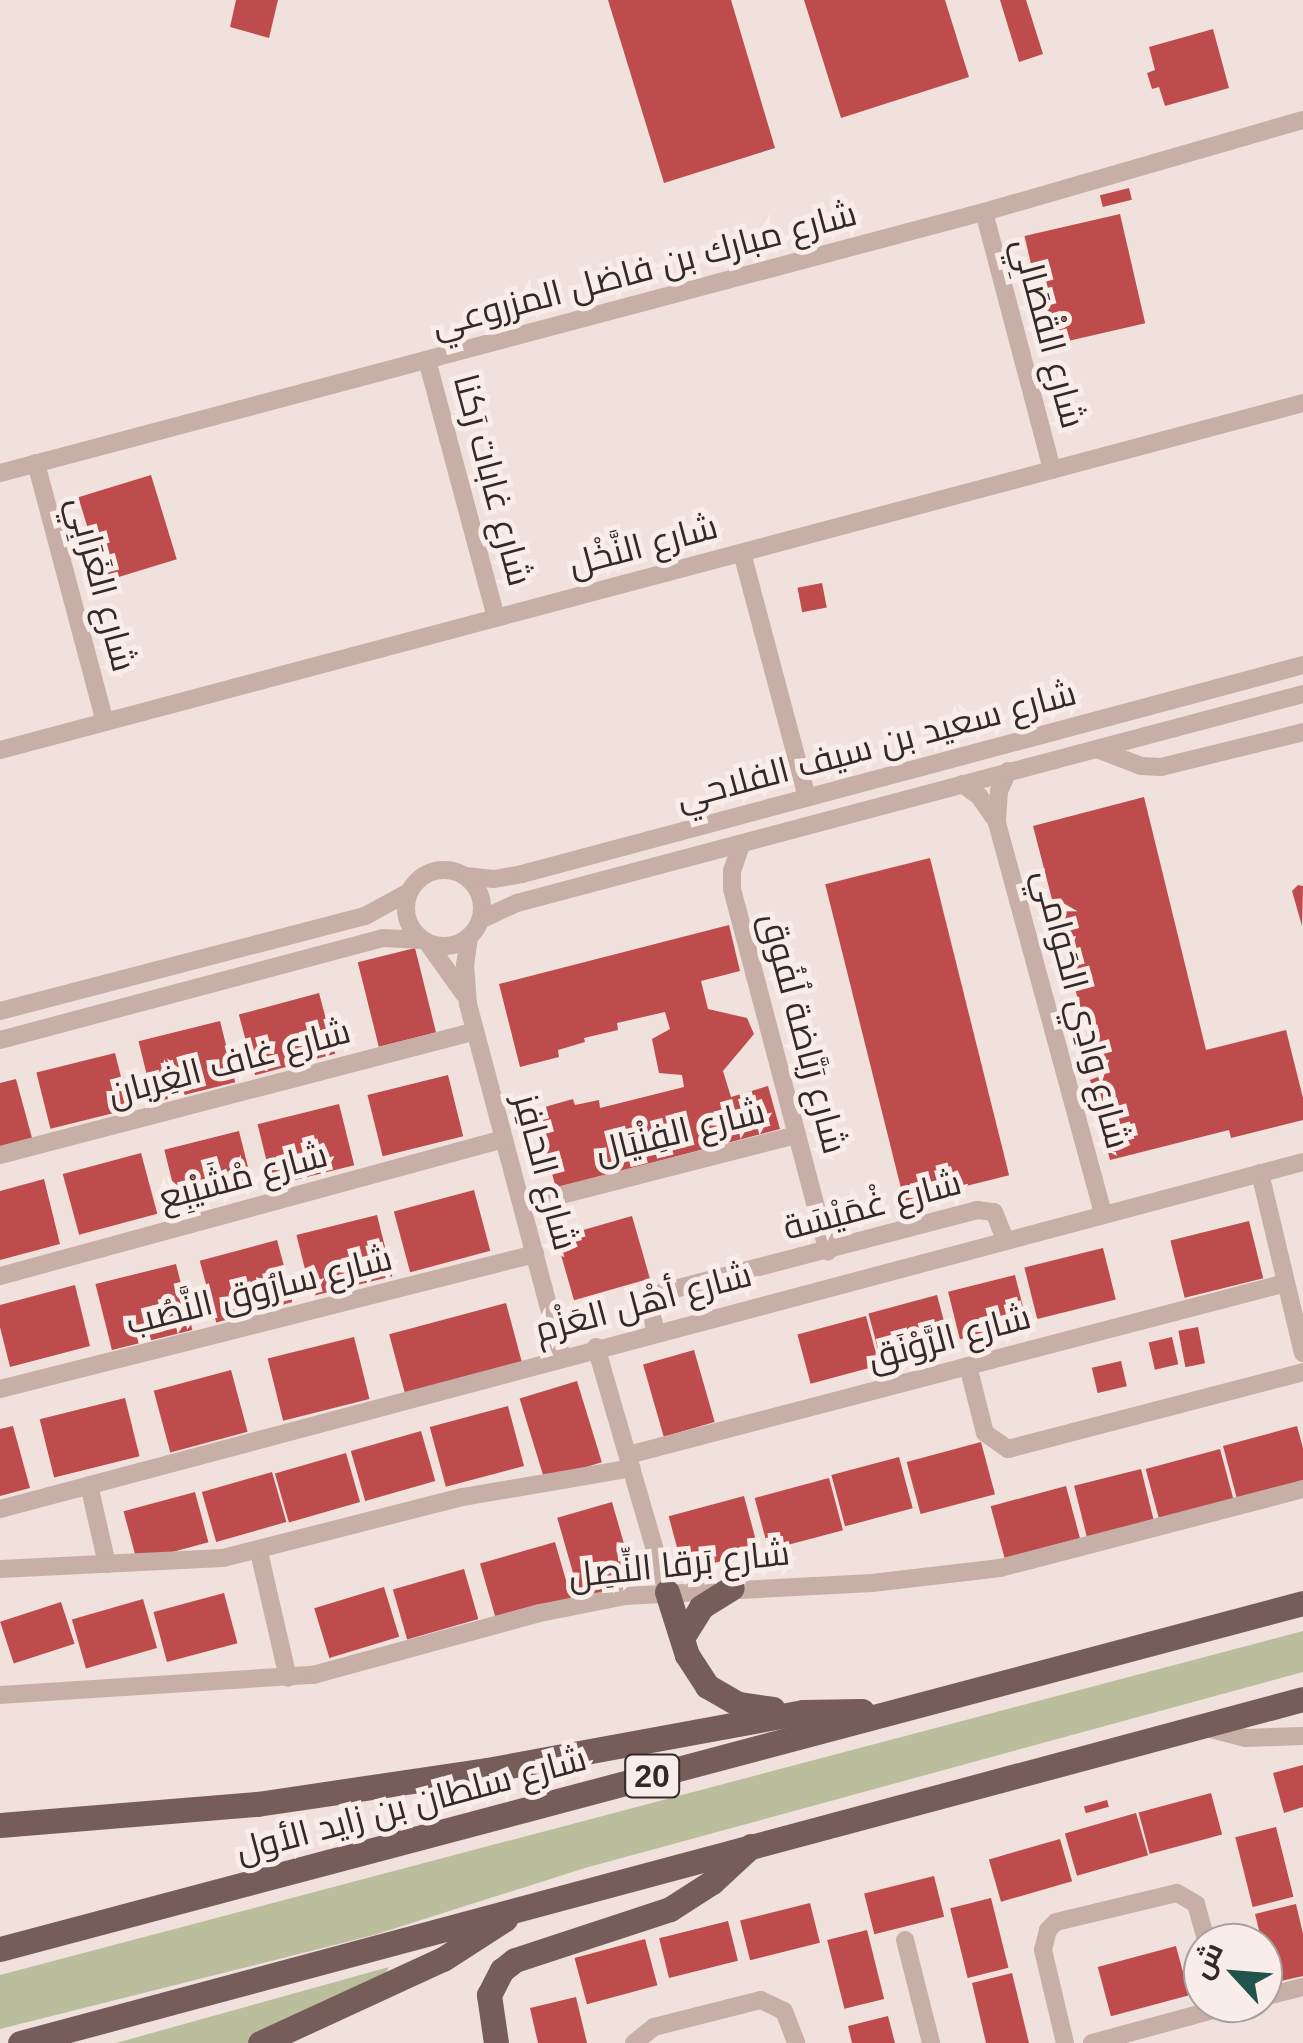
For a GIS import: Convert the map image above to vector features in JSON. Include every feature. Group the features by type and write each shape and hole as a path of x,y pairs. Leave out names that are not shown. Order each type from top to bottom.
{"main road":[{"path":"682,1638 701,1607 732,1588"},
{"path":"667,1592 695,1672 722,1697 756,1708 803,1712 896,1711"},
{"name":"شارع سلطان بن زايد الأول","path":"0,1948 1303,1603"},
{"path":"20,2043 1303,1699"},
{"path":"0,1824 314,1796 487,1770 803,1712"},
{"path":"496,2043 489,1995 502,1970 514,1960 670,1909 712,1882 753,1844"},
{"path":"260,2043 442,1958 516,1911"}],"street":[{"name":"شارع مبارك بن فاضل المزروعي","path":"0,473 984,212 1303,120"},
{"name":"شارع القْصَالِي","path":"984,212 1052,470"},
{"name":"شارع غابات رَكنا","path":"427,360 496,618"},
{"name":"شارع النَّخْل","path":"0,750 1303,402"},
{"name":"شارع الغَرَابِي","path":"36,463 105,722"},
{"path":"742,552 807,798"},
{"name":"شارع سعيد بن سيف الفلاحي","path":"465,876 508,878 1303,665"},
{"name":"شارع سعيد بن سيف الفلاحي","path":"480,920 517,903 1303,694"},
{"name":"شارع سعيد بن سيف الفلاحي","path":"1096,749 1141,766 1162,768 1303,732"},
{"name":"شارع وادِي الحَوامي","path":"997,822 999,791 1008,771"},
{"name":"شارع وادِي الحَوامي","path":"962,784 980,796 997,822 1103,1213"},
{"name":"شارع رَبَّاضة لُفُوق","path":"742,845 732,871 732,889 828,1252"},
{"name":"شارع رَبَّاضة لُفُوق","path":"700,855 716,866 732,889"},
{"path":"0,1012 365,916 409,892 434,871 465,876 480,896 480,920 469,937 454,946 383,938 0,1040"},
{"path":"409,892 406,917 425,942"},
{"name":"شارع الحافِز","path":"469,937 464,964 468,1004 562,1356"},
{"name":"شارع الحافِز","path":"425,942 468,1004"},
{"name":"شارع غاف الغِربان","path":"0,1154 475,1031"},
{"name":"شارع الفِنْيَال","path":"522,1205 797,1135"},
{"name":"شارع مْشَيْبِع","path":"0,1276 504,1138"},
{"name":"شارع أهْل العَزْم","path":"0,1509 655,1331 1303,1162"},
{"path":"1260,1173 1303,1353"},
{"name":"شارع غْمَيْسَة","path":"655,1331 651,1306 663,1292 828,1252 983,1208 998,1216 1006,1241"},
{"name":"شارع سارُوق النَّصُب","path":"0,1389 534,1254"},
{"name":"شارع الرَّوْنَق","path":"0,1569 259,1552 450,1500 630,1461 968,1366 1286,1283"},
{"path":"596,1347 667,1592"},
{"path":"968,1366 984,1433 1008,1449 1303,1372"},
{"path":"89,1485 107,1564"},
{"name":"شارع بَرقا النِّصِل","path":"0,1695 288,1678 338,1670 582,1604 667,1592 872,1583 1000,1568 1303,1489"},
{"path":"259,1552 288,1678"},
{"path":"1203,1726 1246,1738 1303,1736"},
{"path":"1066,2043 1044,1950 1048,1930 1056,1922 1177,1892 1196,1904 1201,1923"},
{"path":"905,1940 931,2043"},
{"path":"634,2043 654,2027 761,2000 784,2012 796,2043"},
{"path":"1092,2043 1183,2017"}],"green space":[{"path":"1303,1631 1303,1672 585,1868 374,1935 0,2029 0,1975"},
{"path":"389,1967 383,1978 248,2043 116,2043"}],"building":[{"path":"236,0 278,0 269,38 230,27"},
{"path":"608,0 731,0 775,148 664,183"},
{"path":"804,0 945,0 969,77 841,118"},
{"path":"1000,0 1026,0 1043,54 1019,62"},
{"path":"1213,29 1229,88 1165,106 1159,87 1152,89 1147,73 1155,70 1149,47"},
{"path":"1129,188 1132,200 1103,207 1100,195"},
{"path":"1120,214 1145,323 1050,345 1025,236"},
{"path":"151,475 177,559 104,581 78,497"},
{"path":"822,583 827,608 802,612 797,588"},
{"path":"1144,797 1206,1050 1286,1030 1303,1098 1303,1120 1231,1138 1229,1130 1110,1160 1090,1080 1098,1077 1033,826"},
{"path":"930,858 1009,1175 904,1201 825,884"},
{"path":"1303,886 1302,926 1292,891"},
{"path":"729,925 740,971 701,981 708,1009 747,1018 754,1034 723,1071 731,1097 768,1086 780,1129 556,1188 534,1110 573,1099 575,1105 599,1100 600,1108 684,1087 682,1075 659,1073 652,1039 670,1029 665,1012 617,1023 618,1030 584,1038 585,1042 558,1050 559,1057 520,1067 499,984"},
{"path":"415,948 436,1032 379,1047 358,962"},
{"path":"319,993 335,1054 255,1075 239,1014"},
{"path":"220,1021 235,1082 154,1102 138,1041"},
{"path":"115,1053 129,1109 50,1129 36,1073"},
{"path":"448,1075 463,1136 383,1156 367,1095"},
{"path":"16,1079 32,1138 0,1147 0,1083"},
{"path":"339,1104 354,1165 273,1185 257,1124"},
{"path":"239,1131 253,1186 178,1205 164,1150"},
{"path":"141,1153 157,1214 79,1235 63,1174"},
{"path":"44,1179 60,1244 0,1260 0,1191"},
{"path":"474,1190 490,1251 410,1272 394,1211"},
{"path":"377,1215 392,1276 312,1296 296,1235"},
{"path":"632,1216 650,1278 574,1300 556,1238"},
{"path":"1249,1221 1263,1278 1185,1298 1170,1241"},
{"path":"277,1240 294,1302 216,1323 200,1261"},
{"path":"1103,1248 1116,1299 1037,1319 1024,1268"},
{"path":"176,1264 192,1330 112,1350 95,1284"},
{"path":"1015,1275 1027,1323 960,1339 948,1292"},
{"path":"75,1285 90,1346 10,1367 0,1327 0,1305"},
{"path":"937,1295 950,1344 882,1363 868,1313"},
{"path":"506,1303 522,1364 405,1395 389,1334"},
{"path":"866,1316 879,1365 811,1384 797,1334"},
{"path":"1198,1327 1205,1363 1185,1367 1178,1331"},
{"path":"354,1337 369,1399 283,1421 268,1359"},
{"path":"1172,1337 1178,1364 1155,1370 1149,1342"},
{"path":"694,1350 715,1422 664,1437 643,1365"},
{"path":"1121,1361 1127,1386 1098,1393 1092,1368"},
{"path":"231,1370 248,1432 170,1453 154,1391"},
{"path":"577,1381 602,1462 544,1480 520,1399"},
{"path":"125,1398 140,1456 54,1478 40,1419"},
{"path":"508,1406 524,1466 446,1487 430,1427"},
{"path":"13,1426 30,1488 0,1496 0,1429"},
{"path":"1297,1426 1303,1448 1303,1480 1237,1499 1223,1446"},
{"path":"421,1431 435,1481 365,1501 351,1451"},
{"path":"981,1442 995,1494 921,1514 907,1462"},
{"path":"1220,1449 1234,1501 1160,1521 1146,1469"},
{"path":"346,1453 360,1502 289,1522 275,1473"},
{"path":"899,1457 913,1508 845,1526 831,1475"},
{"path":"1141,1469 1154,1521 1087,1538 1074,1486"},
{"path":"272,1472 286,1522 216,1542 202,1492"},
{"path":"829,1478 843,1530 769,1550 755,1498"},
{"path":"1066,1486 1080,1538 1005,1558 991,1506"},
{"path":"195,1492 208,1542 137,1561 124,1511"},
{"path":"744,1496 759,1551 683,1571 669,1516"},
{"path":"612,1502 635,1583 580,1598 557,1518"},
{"path":"555,1542 571,1599 496,1620 480,1563"},
{"path":"464,1569 478,1619 407,1639 393,1589"},
{"path":"384,1587 399,1637 329,1658 314,1608"},
{"path":"224,1593 237,1643 167,1662 153,1612"},
{"path":"143,1599 157,1648 86,1668 72,1619"},
{"path":"61,1602 75,1644 14,1664 0,1622"},
{"path":"1303,1765 1303,1807 1284,1813 1273,1773"},
{"path":"1211,1793 1222,1835 1150,1854 1139,1812"},
{"path":"1107,1800 1109,1807 1086,1813 1084,1807"},
{"path":"1136,1813 1148,1855 1077,1876 1065,1833"},
{"path":"1276,1827 1293,1897 1253,1907 1235,1837"},
{"path":"1060,1839 1072,1881 1001,1902 989,1859"},
{"path":"934,1876 944,1917 874,1934 864,1893"},
{"path":"991,1898 1008,1968 968,1978 950,1908"},
{"path":"810,1903 820,1943 750,1960 740,1920"},
{"path":"1296,1904 1303,1934 1303,1976 1283,1981 1283,1923 1257,1923 1255,1914"},
{"path":"728,1921 738,1961 669,1978 659,1938"},
{"path":"867,1930 884,1999 844,2009 827,1940"},
{"path":"645,1939 657,1985 587,2004 574,1958"},
{"path":"1176,1946 1183,1972 1183,1997 1111,2016 1098,1967"},
{"path":"1012,1973 1029,2043 986,2043 972,1983"},
{"path":"576,1997 587,2043 538,2043 530,2008"},
{"path":"888,2016 895,2043 852,2043 848,2026"}]}
